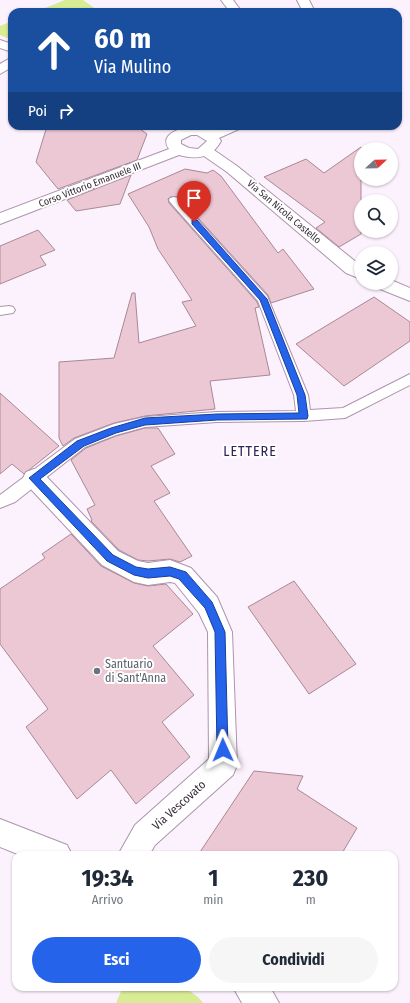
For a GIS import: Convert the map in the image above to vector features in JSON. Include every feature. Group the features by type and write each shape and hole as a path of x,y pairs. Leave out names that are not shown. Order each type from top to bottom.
{"street":[{"path":"226,0 233,8"},
{"path":"180,130 174,138 174,145 179,150 189,153 209,144 228,130"},
{"path":"197,130 205,132 209,144"},
{"name":"Via San Nicola Castello","path":"209,144 232,169 354,270"},
{"name":"Corso Vittorio Emanuele III","path":"0,219 179,150"},
{"path":"398,290 410,295"},
{"name":"Via Vescovato","path":"34,478 110,558 134,571 148,574 170,571 183,575 208,605 220,632 223,765 144,836 135,851"},
{"path":"0,833 47,851"},
{"path":"252,991 263,1003"}],"lane":[{"path":"174,200 263,299 301,395 304,416"},
{"path":"0,502 10,498 80,444 114,430 145,422 217,417 304,416 345,413 410,379"}],"green space":[{"path":"65,0 83,0 94,8 45,8"},
{"path":"8,23 8,38 0,35 0,26"},
{"path":"121,991 190,991 203,1003 116,1003"}],"building":[{"path":"46,130 142,130 147,134 137,160 58,189 36,162"},
{"path":"354,152 354,186 361,186 361,194 354,194 354,238 339,247 316,228 325,222 264,177 306,159 324,173"},
{"path":"185,169 207,173 213,170 221,176 278,253 283,249 314,289 271,303 268,295 179,197 170,197 168,199 169,203 257,302 259,307 255,308 270,375 210,381 215,409 145,416 114,423 74,438 63,446 59,438 59,362 114,358 132,293 135,293 139,343 196,326 182,302 192,300 158,249 149,227 128,194"},
{"path":"131,175 120,204 76,211 67,200"},
{"path":"38,230 55,250 40,256 46,265 0,284 0,246"},
{"path":"374,297 410,322 410,341 344,386 296,344"},
{"path":"0,393 59,446 24,474 12,464 0,474"},
{"path":"145,428 158,428 175,454 151,466 170,493 154,501 192,556 180,562 170,559 148,561 138,560 119,550 91,521 92,520 87,509 95,505 71,460 86,448 116,436"},
{"name":"Santuario di Sant'Anna","path":"71,534 101,566 134,583 148,586 166,584 193,614 153,646 194,695 162,722 190,757 136,804 111,770 77,799 26,727 48,709 0,644 0,589 45,558 42,554"},
{"path":"294,581 356,664 309,694 248,607"},
{"path":"254,771 303,776 297,789 357,828 343,851 201,851"}],"place":[{"name":"Santuario di Sant'Anna","path":"97,671"}],"district":[{"name":"LETTERE","path":"250,451"}],"route":[{"path":"194,222 263,299 301,395 304,416 217,417 145,422 114,430 80,444 34,478 110,558 134,571 148,574 170,571 183,575 208,605 220,632 223,750"}]}
